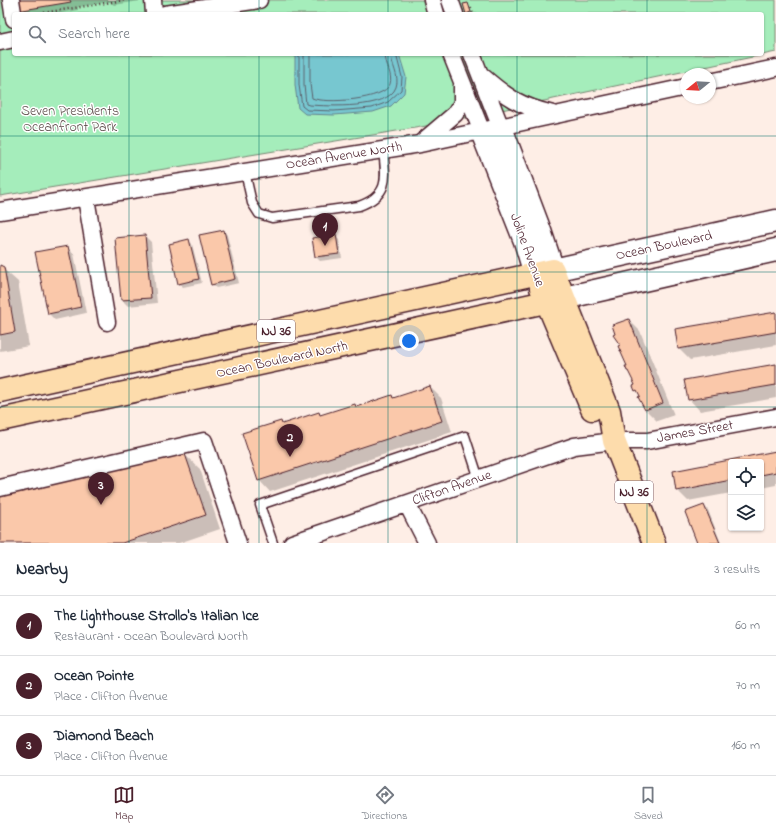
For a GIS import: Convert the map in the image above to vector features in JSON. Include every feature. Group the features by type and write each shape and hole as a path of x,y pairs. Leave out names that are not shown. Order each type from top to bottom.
{"main road":[{"name":"Joline Avenue","path":"491,130 525,240 544,272 596,418 614,441 654,543"},
{"name":"Ocean Boulevard","path":"544,272 776,221"},
{"name":"Ocean Boulevard","path":"555,300 776,250"},
{"name":"NJ 36","path":"0,391 544,272"},
{"name":"Ocean Boulevard North","path":"0,420 348,346 413,330 555,300"}],"street":[{"path":"11,0 13,12"},
{"path":"152,0 154,12"},
{"path":"178,12 259,0"},
{"path":"432,0 435,12"},
{"path":"450,0 454,12"},
{"path":"0,42 12,39"},
{"name":"Joline Avenue","path":"452,56 462,83 491,130"},
{"name":"Joline Avenue","path":"473,56 480,74 491,130"},
{"path":"716,81 776,68"},
{"path":"480,74 511,100 536,110 556,115"},
{"path":"420,144 455,114 462,103 462,83"},
{"name":"Ocean Avenue North","path":"0,211 420,144 680,88"},
{"path":"86,198 107,322"},
{"name":"James Street","path":"614,441 648,441 776,417"},
{"path":"0,488 204,441 238,543"},
{"name":"Clifton Avenue","path":"292,543 574,446 614,441"},
{"path":"408,504 427,543"}],"lane":[{"path":"245,172 252,203 259,214 272,218 359,206 371,202 380,194 385,182 383,150"},
{"path":"273,543 260,505 465,436 479,479"}],"path":[{"path":"49,12 125,0"}],"green space":[{"name":"Seven Presidents Oceanfront Park","path":"0,0 776,0 776,52 764,55 764,12 12,12 12,56 757,56 700,68 680,68 680,72 421,127 0,196"}],"water":[{"path":"295,56 400,56 406,77 404,93 391,106 373,112 334,115 305,114 298,108 295,85"}],"building":[{"path":"15,0 70,0 71,2 17,11"},
{"path":"468,3 471,12 465,12 463,4"},
{"path":"224,230 235,279 211,285 199,235"},
{"path":"336,234 339,254 315,257 312,238"},
{"path":"145,235 151,298 121,300 115,238"},
{"path":"189,239 199,279 178,284 169,244"},
{"path":"68,246 81,307 48,314 35,252"},
{"path":"0,265 4,267 15,332 0,335"},
{"path":"776,312 776,332 678,349 675,329"},
{"path":"629,319 663,403 645,410 638,397 640,396 637,390 635,391 633,386 635,385 625,366 627,366 618,346 620,345 613,335 615,334 612,325"},
{"path":"776,364 776,385 688,400 684,380"},
{"path":"430,386 442,421 258,481 242,433 281,421 282,424 319,412 320,415 355,404 356,407 392,395 393,398"},
{"path":"776,451 776,472 764,474 764,459 735,459"},
{"path":"185,454 206,515 122,543 0,543 0,495"},
{"path":"728,460 728,481 676,491 673,471"},
{"path":"704,505 720,543 697,543 685,512"}],"place":[{"name":"The Lighthouse Strollo's Italian Ice","path":"325,246"},
{"name":"Ocean Pointe","path":"290,457"},
{"name":"Diamond Beach","path":"101,505"}]}
